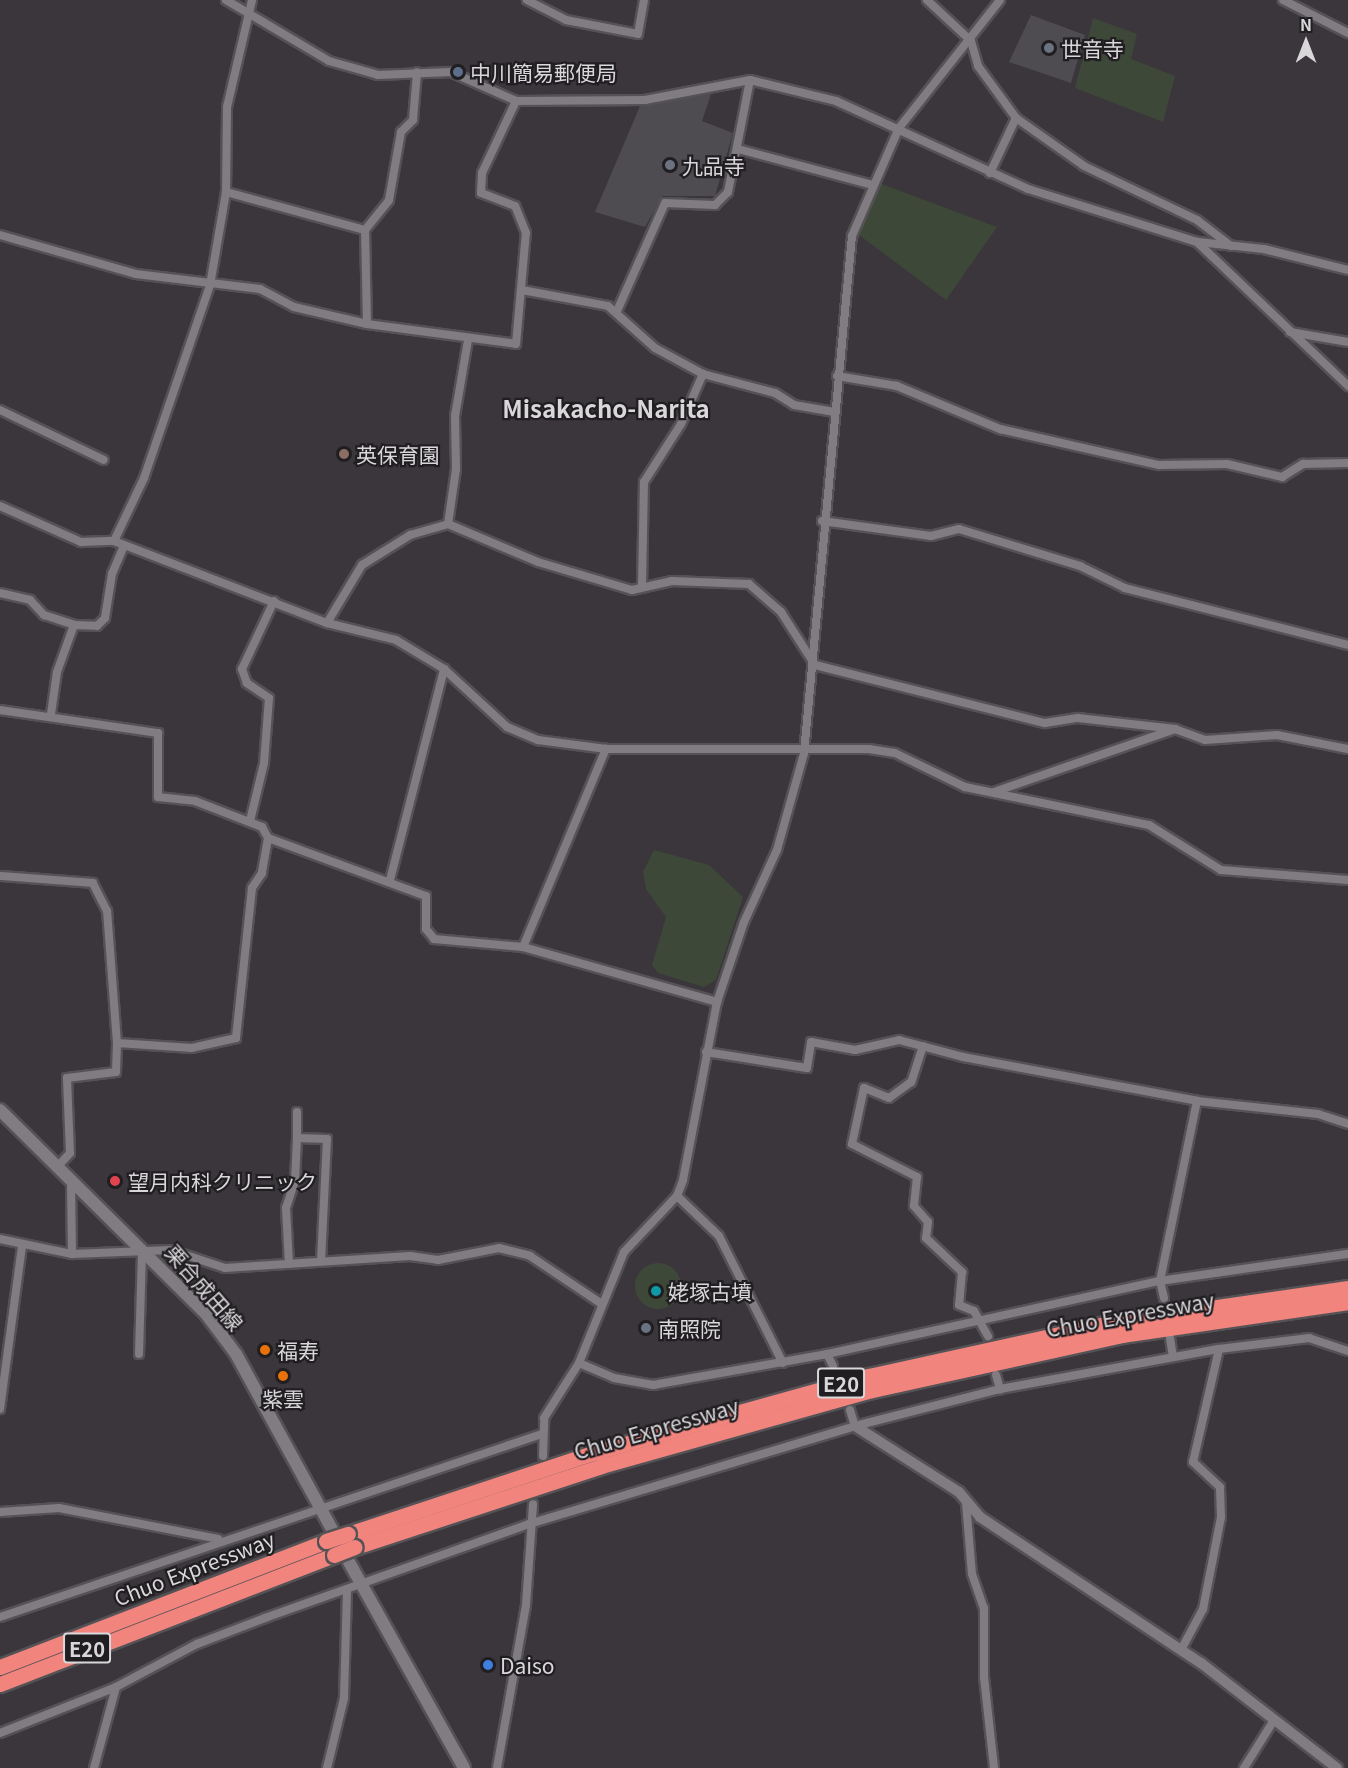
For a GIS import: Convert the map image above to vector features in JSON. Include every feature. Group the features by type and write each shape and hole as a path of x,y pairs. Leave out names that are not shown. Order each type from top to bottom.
{"highway":[{"name":"Chuo Expressway","path":"0,1684 334,1555 352,1540 596,1452 869,1376 1119,1322 1348,1288"},
{"name":"Chuo Expressway","path":"0,1667 329,1535 352,1540 601,1466 872,1390 1122,1335 1348,1302"}],"main road":[{"name":"栗合成田線","path":"0,1110 146,1251 236,1354 321,1508 329,1535"},
{"path":"349,1562 464,1768"}],"street":[{"path":"226,0 329,61 378,75 451,72 516,102 645,100 750,80 836,102 899,128 990,173 1197,242 1231,246 1348,270"},
{"path":"114,541 144,478 210,285 226,192 227,107 252,0"},
{"path":"527,0 566,20 638,34 644,0"},
{"path":"927,0 971,41 978,66 1017,118 1084,166 1197,220 1231,246"},
{"path":"543,1456 542,1434 554,1397 579,1363 599,1302 624,1252 677,1196 717,1002 744,922 777,850 804,753 816,665 822,521 852,236 872,185 899,128 934,77 971,41 1000,0"},
{"path":"1283,0 1348,33"},
{"path":"367,324 365,230 389,200 401,132 413,120 417,72"},
{"path":"617,311 655,215 665,203 715,205 728,192 750,80"},
{"path":"0,235 136,274 260,290 294,306 367,324 468,340 516,344 527,243 515,206 481,193 482,173 516,102"},
{"path":"990,173 1017,118"},
{"path":"738,149 872,185"},
{"path":"226,192 365,230"},
{"path":"1197,242 1348,386"},
{"path":"522,290 617,311 655,348 703,374 775,393 794,405 834,412"},
{"path":"1290,332 1348,342"},
{"path":"448,524 456,470 455,416 468,340"},
{"path":"642,585 644,482 681,424 703,374"},
{"path":"837,376 897,386 1000,429 1159,465 1227,464 1282,477 1303,464 1348,463"},
{"path":"0,410 104,460"},
{"path":"0,506 81,542 114,541 327,623 396,640 444,669 507,727 538,740 606,749 719,746 804,753 869,749 895,753 965,788 1149,825 1221,870 1348,880"},
{"path":"822,521 932,536 958,528 1080,566 1125,588 1348,645"},
{"path":"327,623 362,565 410,535 448,524 538,562 632,590 642,585 672,581 759,589 816,665 1046,723 1078,718 1175,729 1205,740 1277,735 1348,749"},
{"path":"0,593 30,600 44,615 74,625 97,626 105,618 112,574 124,546"},
{"path":"250,820 264,763 269,698 247,683 242,669 274,601"},
{"path":"51,714 57,672 74,625"},
{"path":"390,880 444,669"},
{"path":"0,710 51,714 158,733 158,797 195,801 250,820 268,838 390,880 396,889 426,896 426,929 434,939 523,947 717,1002"},
{"path":"994,792 1175,729"},
{"path":"523,947 606,749"},
{"path":"117,1043 192,1048 236,1038 252,888 262,873 268,838"},
{"path":"0,876 93,884 106,911 117,1043 116,1072 67,1078 70,1153 59,1165"},
{"path":"706,1052 807,1068 812,1042 855,1050 899,1040 1197,1101 1318,1114 1348,1124"},
{"path":"923,1046 911,1082 889,1098 864,1088 852,1144 917,1177 914,1206 928,1222 926,1238 962,1272 959,1305 980,1318 988,1335"},
{"path":"1164,1298 1160,1281 1197,1101"},
{"path":"289,1264 286,1208 295,1180 297,1112"},
{"path":"297,1138 327,1139 321,1260"},
{"path":"70,1176 72,1254"},
{"path":"677,1196 719,1236 783,1363"},
{"path":"0,1239 21,1246 72,1254 171,1250 225,1268 321,1260 438,1260 499,1248 530,1256 599,1302"},
{"path":"0,1409 21,1246"},
{"path":"139,1354 146,1251"},
{"path":"579,1363 615,1378 653,1385 827,1354 980,1318 1160,1281 1348,1254"},
{"path":"1170,1338 1173,1357"},
{"path":"0,1733 116,1688 197,1644 347,1589 363,1586 529,1524 855,1426 1000,1389 1219,1349 1309,1338 1348,1351"},
{"path":"1181,1650 1203,1609 1221,1517 1220,1487 1193,1462 1219,1349"},
{"path":"827,1354 833,1366"},
{"path":"996,1375 1000,1389"},
{"path":"850,1410 855,1426 959,1492 966,1503 1181,1650 1337,1768"},
{"path":"0,1617 219,1540 542,1434"},
{"path":"966,1503 972,1574 984,1608 984,1677 994,1768"},
{"path":"497,1768 526,1605 529,1524 533,1504"},
{"path":"0,1512 59,1508 219,1540"},
{"path":"327,1768 344,1698 347,1589"},
{"path":"94,1768 116,1688"},
{"path":"1244,1768 1274,1720"}],"green space":[{"path":"1093,18 1137,34 1131,59 1175,76 1163,122 1075,88"},
{"path":"879,183 997,227 946,300 859,235"},
{"path":"654,850 709,865 743,897 716,980 704,987 658,973 652,965 666,917 646,889 643,872"},
{"path":"658,1263 674,1270 681,1286 674,1302 658,1309 642,1302 635,1286 642,1270"}],"building":[{"name":"世音寺","path":"1031,15 1085,35 1071,83 1009,62"},
{"name":"九品寺","path":"711,94 702,121 733,133 715,196 662,196 645,227 595,212 640,106"}],"tunnel":[{"path":"833,1366 841,1387"}],"place":[{"name":"世音寺","path":"1049,48"},
{"name":"中川簡易郵便局","path":"458,72"},
{"name":"九品寺","path":"670,165"},
{"name":"英保育園","path":"344,454"},
{"name":"望月内科クリニック","path":"115,1181"},
{"name":"姥塚古墳","path":"656,1291"},
{"name":"南照院","path":"646,1328"},
{"name":"福寿","path":"265,1350"},
{"name":"紫雲","path":"283,1376"},
{"name":"Daiso","path":"488,1665"}],"district":[{"name":"Misakacho-Narita","path":"606,408"}]}
